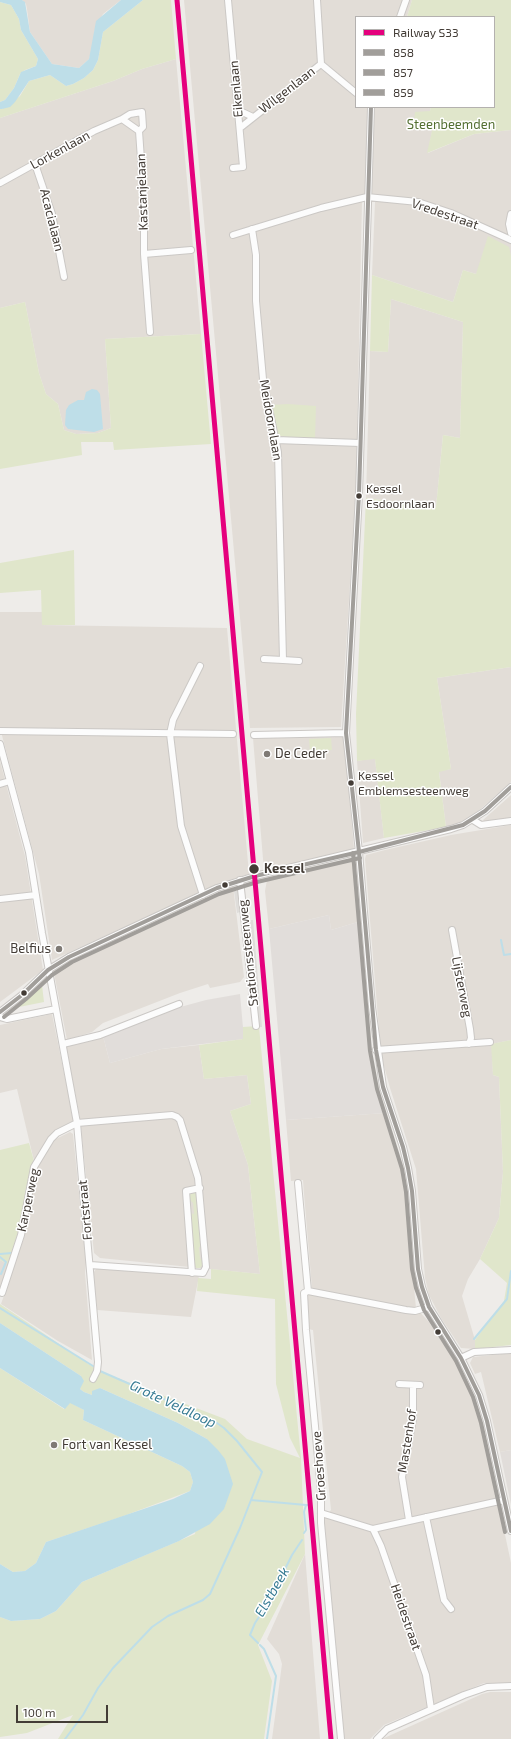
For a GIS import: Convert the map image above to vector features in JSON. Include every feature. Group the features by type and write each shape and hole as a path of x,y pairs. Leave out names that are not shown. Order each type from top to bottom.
{"street":[{"name":"Eikenlaan","path":"228,0 243,167 233,168"},
{"path":"317,0 321,64 355,92"},
{"path":"400,16 406,0"},
{"name":"Wilgenlaan","path":"240,128 321,64"},
{"path":"371,108 360,443 360,494 346,733 359,852 376,1050 383,1087 399,1134 408,1168 412,1191 418,1268 429,1307 461,1358 479,1395 487,1421 511,1531"},
{"name":"Wilgenlaan","path":"238,110 253,117"},
{"name":"Lorkenlaan","path":"0,183 94,131 130,114 142,112 143,127 139,130"},
{"path":"122,119 139,130"},
{"name":"Kastanjelaan","path":"139,130 144,202 144,254 150,332"},
{"name":"Acacialaan","path":"35,164 52,214 64,277"},
{"path":"234,235 321,208 368,197"},
{"name":"Vredestraat","path":"368,197 418,202 511,240"},
{"path":"498,234 511,232 509,224 511,214"},
{"name":"Meidoornlaan","path":"252,229 256,255 256,301 262,371 276,440 279,469 283,660"},
{"path":"144,254 191,250"},
{"path":"276,440 360,443"},
{"path":"264,659 299,661"},
{"path":"200,666 173,720 170,734 181,826 203,895"},
{"path":"0,731 234,734"},
{"path":"254,735 346,733"},
{"name":"Fortstraat","path":"0,744 28,846 48,970 77,1123 98,1362 93,1378"},
{"path":"0,784 10,781"},
{"name":"Stationssteenweg","path":"0,1012 22,995 48,970 69,957 203,895 240,880 451,830 473,820 511,787"},
{"path":"473,820 481,825 511,821"},
{"name":"Stationssteenweg","path":"240,880 256,1026"},
{"path":"0,899 36,894"},
{"name":"Lijsterweg","path":"452,930 470,1029 471,1038 469,1044"},
{"path":"63,1044 100,1035 179,1004"},
{"path":"0,1017 8,1019 56,1009"},
{"path":"376,1050 490,1042"},
{"path":"77,1123 172,1115 177,1117 180,1120 200,1188 206,1267 203,1273 90,1265"},
{"name":"Karperweg","path":"2,1293 21,1235 36,1163 51,1139 77,1123"},
{"name":"Groeshoeve","path":"298,1183 308,1291 304,1293 306,1330 321,1482 322,1513 341,1739"},
{"path":"192,1273 186,1191 200,1188"},
{"path":"308,1291 406,1310 415,1311 429,1307"},
{"path":"461,1358 474,1352 511,1350"},
{"path":"399,1384 420,1385"},
{"name":"Mastenhof","path":"409,1520 402,1477 413,1419 413,1385"},
{"path":"322,1513 373,1529 504,1500"},
{"path":"426,1517 444,1600 451,1609"},
{"name":"Heidestraat","path":"373,1529 381,1546 426,1675 431,1709"},
{"path":"377,1739 387,1729 431,1709 487,1687 511,1686"}],"shaded area":[{"path":"22,0 121,0 103,14 95,29 92,51 89,59 79,68 52,64 30,32 26,4"},
{"path":"184,0 412,0 407,16 355,16 355,108 431,108 430,111 414,120 434,122 428,153 474,134 511,130 511,256 476,274 463,270 453,302 372,275 375,202 362,201 356,487 341,727 250,728"},
{"path":"176,59 201,334 105,339 111,428 98,433 76,434 64,430 58,404 46,394 39,373 25,302 0,308 0,118 113,81 142,69"},
{"path":"391,299 463,322 460,438 443,435 436,507 366,498 370,351 388,352"},
{"path":"0,612 42,612 42,625 227,628 249,874 227,881 52,960 39,874 0,728"},
{"path":"511,667 511,782 476,813 459,824 446,827 439,771 451,769 437,678"},
{"path":"344,737 354,849 264,871 253,738"},
{"path":"375,758 384,838 363,843 357,761"},
{"path":"0,761 25,856 43,970 0,1002"},
{"path":"511,795 511,818 485,823 483,820"},
{"path":"511,825 511,1040 492,1044 493,1075 499,1077 503,1172 499,1218 480,1259 468,1279 462,1296 475,1340 475,1349 461,1348 441,1318 429,1295 425,1278 416,1169 381,1055 365,859 366,855 385,850 451,835"},
{"path":"352,858 358,922 331,930 329,915 269,929 265,891 267,880"},
{"path":"233,886 244,977 240,982 210,988 208,984 180,993 103,1023 92,1032 67,1040 54,973 76,958"},
{"path":"234,891 238,891 240,912 237,913"},
{"path":"329,915 331,930 358,922 375,1086 385,1113 286,1120 269,929"},
{"path":"247,920 253,920 262,1027 259,1027"},
{"path":"240,994 244,1039 161,1049 110,1063 103,1036 173,1009 206,1000"},
{"path":"52,1014 74,1122 48,1139 34,1161 17,1089 0,1093 0,1025"},
{"path":"103,1036 110,1063 161,1049 199,1045 204,1079 247,1075 251,1104 230,1111 248,1165 260,1274 100,1258 94,1253 80,1118 66,1047"},
{"path":"385,1113 403,1174 416,1308 429,1322 464,1375 481,1421 511,1563 511,1683 484,1683 384,1725 370,1739 343,1739 324,1518 331,1510 313,1330 308,1329 307,1295 312,1288 303,1180 291,1181 286,1120"},
{"path":"70,1132 73,1134 86,1262 85,1273 92,1360 58,1341 1,1304 24,1237 37,1168 52,1141"},
{"path":"0,1260 9,1265 0,1290"},
{"path":"97,1268 199,1276 191,1317 97,1310 93,1273"},
{"path":"511,1353 511,1450 500,1452 481,1372 475,1374 470,1363 473,1357"},
{"path":"511,1450 511,1505 500,1452"},
{"path":"305,1554 320,1739 272,1739 282,1664 279,1654 267,1639"},
{"path":"490,1692 511,1692 511,1739 382,1739 482,1694"}],"green space":[{"path":"143,0 171,0 176,59 142,69 113,81 0,118 0,109 20,96 29,81 50,75 66,86 84,78 93,70 98,60 103,32"},
{"name":"Steenbeemden","path":"412,0 511,0 511,130 474,134 427,153 434,122 414,120 415,112 430,111 431,108 495,108 495,16 407,16"},
{"path":"0,2 11,5 19,19 21,30 38,59 36,66 25,70 20,74 14,88 5,100 0,102"},
{"path":"488,236 509,247 511,256 511,667 437,678 451,769 439,772 446,827 384,838 375,759 357,761 356,714 366,498 436,507 443,435 460,438 463,322 391,299 388,352 370,351 372,275 453,302 463,270 476,274"},
{"path":"25,302 39,373 46,394 58,404 64,430 76,434 98,433 111,428 105,339 201,334 211,444 114,450 113,442 81,442 82,455 0,469 0,308"},
{"path":"288,404 316,406 315,439 278,436 271,405"},
{"path":"74,550 75,625 42,625 41,590 0,593 0,563"},
{"path":"331,738 332,750 310,752 309,739"},
{"path":"42,985 44,1002 14,1008 16,1006"},
{"path":"258,1026 301,1458 305,1554 258,1645 272,1681 264,1739 58,1739 73,1715 27,1733 0,1737 0,1617 11,1621 40,1619 56,1611 82,1582 195,1534 207,1439 178,1423 100,1388 92,1395 84,1392 80,1389 81,1376 0,1323 0,1304 99,1371 225,1419 247,1439 300,1458 290,1438 276,1384 275,1299 197,1291 198,1278 211,1279 211,1269 260,1274 248,1165 230,1111 251,1104 247,1075 204,1079 199,1045 243,1039 243,1027"},
{"path":"511,1040 511,1345 475,1349 475,1340 504,1301 507,1283 480,1259 499,1218 503,1172 499,1077 493,1075 491,1044"},
{"path":"29,1143 34,1161 26,1188 21,1221 9,1265 0,1260 0,1150"},
{"path":"191,1192 196,1192 198,1194 203,1248 199,1247 200,1258 204,1263 200,1268 196,1268 194,1263 189,1213 194,1214 193,1203 188,1198"},
{"path":"0,1368 64,1409 70,1402 84,1410 83,1420 182,1466 190,1472 193,1482 190,1491 121,1517 46,1542 36,1563 25,1571 13,1572 0,1564"}],"water":[{"path":"0,0 22,0 25,2 30,32 52,64 79,68 89,59 96,21 121,0 143,0 103,32 98,60 93,70 84,78 66,86 50,75 29,81 10,107 0,109 0,102 5,100 14,88 21,72 36,66 38,59 21,30 19,19 11,5 0,2"},
{"path":"92,389 97,390 100,394 103,429 94,432 68,429 65,425 66,410 69,405 78,400 84,400 86,392"},
{"path":"0,1323 81,1376 84,1381 80,1389 84,1392 92,1395 92,1391 100,1388 178,1423 207,1439 225,1459 233,1484 224,1509 210,1524 179,1541 82,1582 56,1611 40,1619 11,1621 0,1617 0,1564 13,1572 25,1571 36,1563 46,1542 173,1499 190,1491 193,1482 190,1472 182,1466 83,1420 84,1410 70,1403 65,1409 0,1368"}],"waterway":[{"path":"501,940 504,955 511,954"},
{"path":"0,1254 12,1253"},
{"path":"0,1257 6,1262 1,1274"},
{"name":"Elstbeek","path":"474,1339 507,1299 511,1271"},
{"name":"Grote Veldloop","path":"0,1308 93,1366"},
{"path":"65,1739 83,1715 98,1688 113,1668 152,1627 168,1616 203,1600 210,1594 240,1528 262,1472 237,1441 224,1428 214,1421 100,1371"},
{"name":"Grote Veldloop","path":"251,1500 306,1505"},
{"name":"Elstbeek","path":"304,1533 306,1530 304,1512 306,1505 308,1505"},
{"name":"Elstbeek","path":"258,1643 250,1635 255,1623 267,1605 292,1555 302,1540"},
{"name":"Elstbeek","path":"260,1645 264,1649 276,1676 267,1739"}],"rail line":[{"name":"S33","path":"177,0 331,1739"}],"transit line":[{"name":"858","path":"359,852 346,733 359,494 371,108"},
{"name":"859","path":"359,852 463,825 485,811 511,787"},
{"name":"858","path":"0,1012 22,995 48,970 69,957 217,888 255,876 359,852"},
{"name":"859","path":"359,852 376,1050 383,1087 403,1147 408,1168 412,1191 418,1269 422,1287 429,1307 461,1358 479,1395 487,1421 511,1531"},
{"name":"857","path":"353,853 370,1051 377,1089 402,1169 406,1192 412,1269 416,1288 424,1310 456,1361 473,1397 481,1423 505,1532"},
{"name":"857","path":"4,1017 52,975 72,962 219,894 257,882 360,858"}],"place":[{"name":"Kessel Esdoornlaan","path":"359,496"},
{"name":"De Ceder","path":"267,754"},
{"name":"Kessel Emblemsesteenweg","path":"351,783"},
{"name":"Kessel","path":"254,869"},
{"name":"Belfius","path":"59,949"},
{"name":"Fort van Kessel","path":"54,1445"}]}
